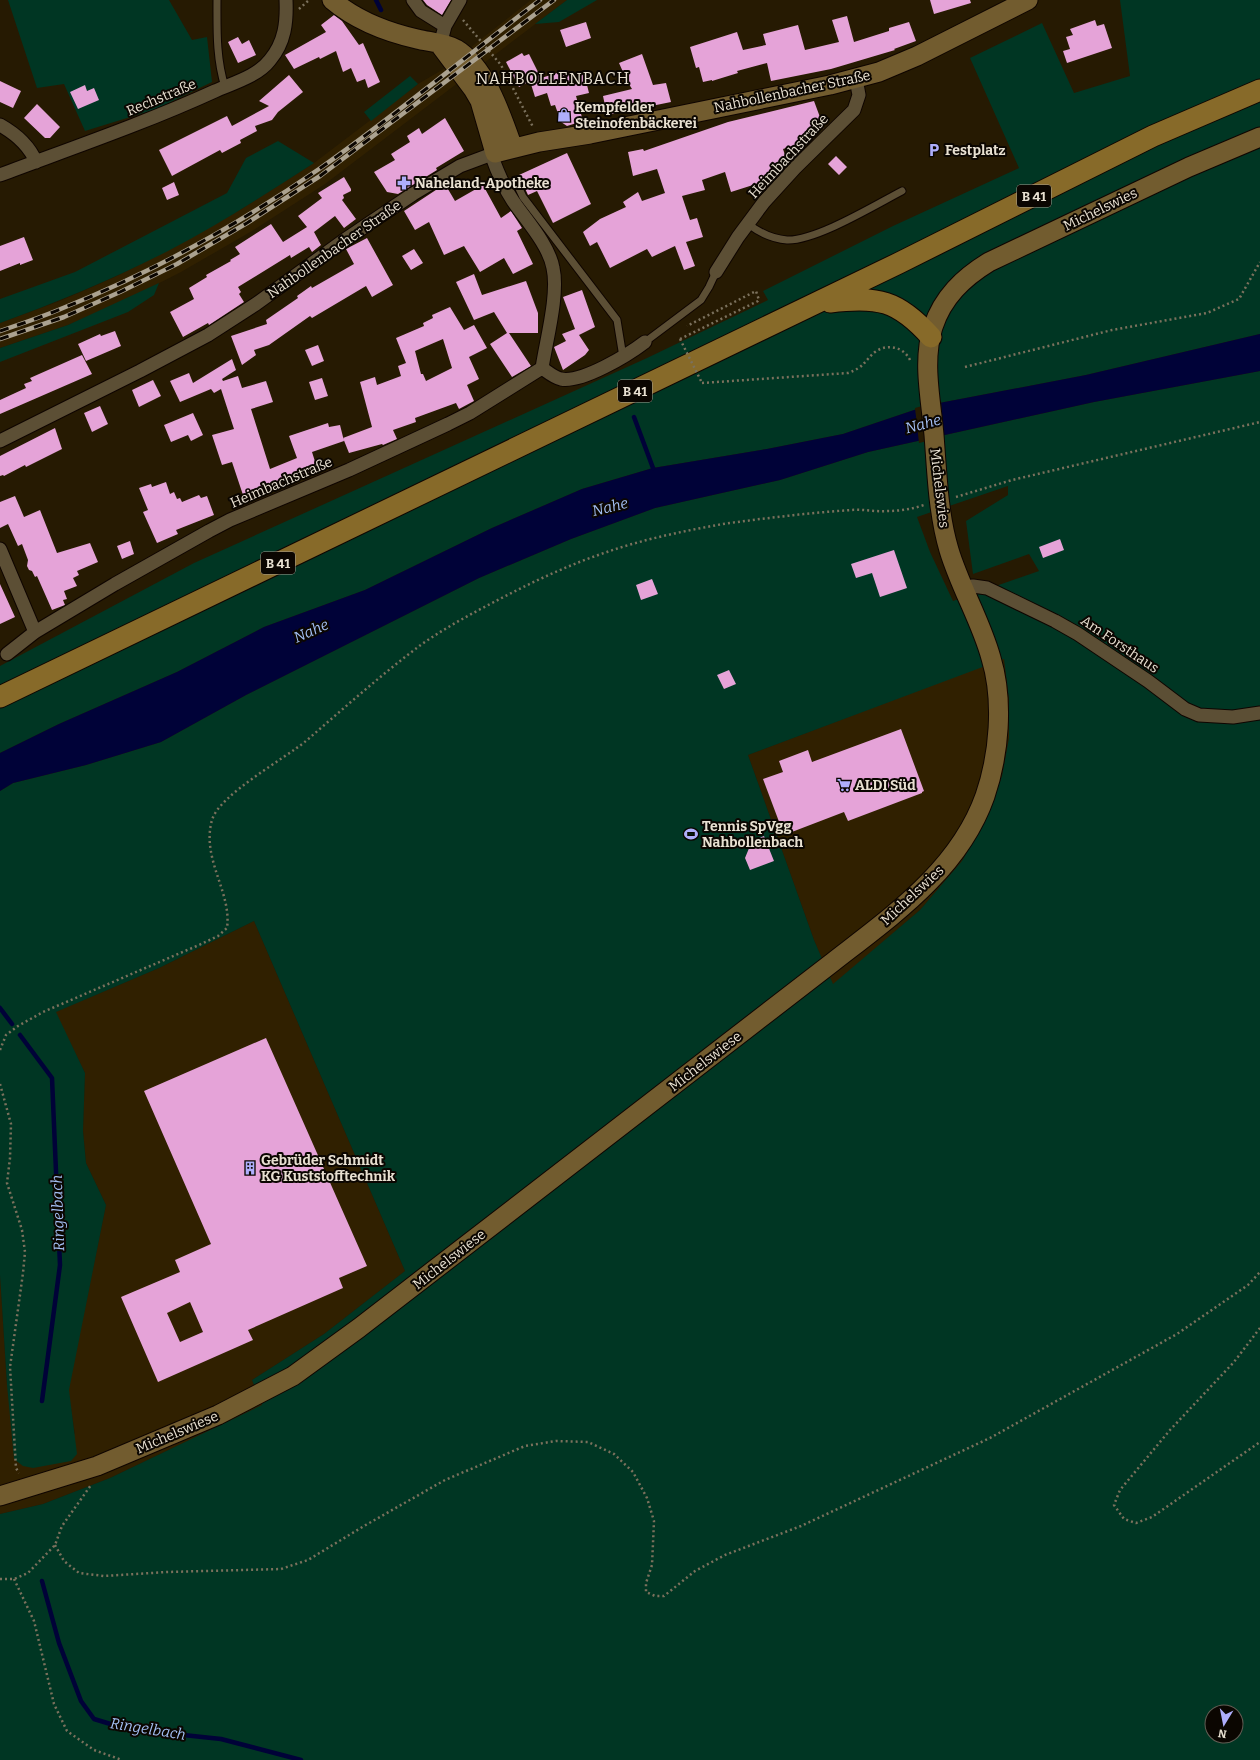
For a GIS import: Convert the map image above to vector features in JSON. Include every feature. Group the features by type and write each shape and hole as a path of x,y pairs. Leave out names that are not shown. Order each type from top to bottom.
{"main road":[{"name":"B 41","path":"0,697 899,263 1153,136 1260,90"},
{"path":"812,304 862,299 886,303 905,312 931,337"}],"street":[{"name":"Rechstraße","path":"0,175 160,116 249,76 270,61 282,40 286,26 286,0"},
{"path":"332,0 350,13 379,28 456,49 479,72 493,95 513,148"},
{"path":"413,0 421,11 445,26"},
{"name":"Nahbollenbacher Straße","path":"0,441 208,335 256,304 343,241 407,198 460,166 493,154 539,142 590,134 856,79 898,65 1028,0"},
{"path":"440,45 445,26 457,5"},
{"path":"440,45 473,89 480,101 500,180 549,256 553,267 554,288 542,368"},
{"name":"Heimbachstraße","path":"716,272 738,237 764,202 795,168 856,111 859,95 856,79"},
{"path":"0,125 18,136 32,154 36,162"},
{"name":"Michelswies","path":"833,962 903,907 934,878 959,848 974,822 985,796 998,739 998,710 992,658 979,624 962,588 948,549 920,364 936,321 945,302 963,281 976,270 996,259 1189,167 1260,137"},
{"name":"Heimbachstraße","path":"3,656 35,632 115,584 230,520 349,470 448,424 470,413 542,368 553,376 570,379 580,378 623,357 645,342"},
{"path":"0,549 35,632"},
{"name":"Am Forsthaus","path":"962,588 973,586 987,588 1049,618 1078,634 1185,709 1198,715 1233,717 1260,713"},
{"name":"Michelswiese","path":"0,1496 97,1466 218,1416 292,1376 365,1324 833,962"}],"lane":[{"path":"216,0 217,46 220,69 225,87"},
{"path":"515,180 523,197 617,320 623,357"},
{"path":"748,224 759,232 773,238 788,240 807,237 822,232 902,191"},
{"name":"Heimbachstraße","path":"645,342 701,300 716,272"}],"path":[{"path":"299,10 309,0"},
{"path":"457,5 501,65 530,119 539,142"},
{"path":"965,367 1112,330 1207,313 1239,299 1260,262"},
{"path":"758,301 680,339 702,383 848,373 856,371 866,363 875,352 888,347 894,347 904,352 920,364"},
{"path":"0,1050 6,1035 18,1026 43,1012 218,936 227,928 228,922 226,905 211,854 210,834 213,818 224,802 302,743 423,644 459,620 534,581 607,552 658,537 722,525 798,514 857,510 887,512 909,509 1012,480 1260,422"},
{"path":"0,1084 11,1124 10,1158 7,1184 22,1230 25,1252 10,1367 16,1468 26,1488"},
{"path":"55,1545 64,1560 80,1573 104,1576 167,1572 281,1569 308,1560 445,1480 525,1446 556,1441 588,1442 614,1454 633,1472 647,1498 654,1522 652,1565 646,1584 646,1592 655,1596 664,1596 694,1571 725,1555 801,1526 990,1438 1177,1334 1248,1285 1260,1272"},
{"path":"1260,1328 1234,1362 1170,1430 1120,1490 1114,1505 1124,1519 1136,1523 1152,1517 1260,1442"},
{"path":"0,1579 14,1579 28,1573 55,1545 62,1526 95,1479 97,1466"},
{"path":"14,1579 34,1621 54,1704 67,1731 94,1750 122,1760"}],"shaded area":[{"path":"531,0 567,0 325,184 252,231 181,272 124,301 68,325 0,348 0,323 60,301 115,277 169,250 240,210 314,163 418,84 442,70"},
{"path":"1004,658 1009,700 1009,738 1002,776 986,819 962,861 920,910 833,985 814,940 748,755"},
{"path":"254,921 405,1271 324,1334 252,1380 263,1405 110,1478 43,1504 0,1514 0,1275 7,1385 75,1434 68,1390 106,1205 86,1163 83,1131 85,1073 55,1012 159,968"}],"green space":[{"path":"8,0 169,0 192,40 207,37 212,82 156,109 85,131 64,84 37,88"},
{"path":"567,0 597,0 559,22 535,24"},
{"path":"1120,0 1260,0 1260,334 1086,375 929,405 843,434 767,449 653,468 582,489 492,528 365,590 264,627 177,672 59,724 0,753 0,666 194,563 647,358 768,300 763,291 893,226 1019,168 970,58 1042,23 1074,93 1130,76"},
{"path":"410,76 418,84 371,121 364,112"},
{"path":"278,141 314,163 224,220 168,251 85,290 0,323 0,299 75,272 227,193 246,158"},
{"path":"159,283 154,295 128,312 0,362 0,348 68,325"},
{"path":"1260,371 1260,1760 0,1760 0,1514 43,1504 110,1478 262,1405 252,1380 324,1334 405,1271 254,921 159,968 56,1012 85,1073 83,1131 86,1163 106,1205 69,1390 77,1454 71,1461 33,1468 23,1466 14,1459 7,1385 0,1275 0,791 13,783 86,765 161,742 246,695 479,578 571,539 655,508 780,480 868,452 1094,402","holes":["1008,486 1008,495 966,521 973,574 1029,554 1039,571 953,601 930,552 917,517","1004,659 1009,700 1009,738 1002,776 986,819 962,861 920,910 833,984 814,940 748,755"]}],"water":[{"name":"Nahe","path":"1260,334 1260,371 1094,402 868,452 780,480 655,508 571,539 479,578 246,695 161,742 86,765 13,783 0,791 0,753 59,724 177,672 264,627 365,590 492,528 582,489 653,468 767,449 843,434 929,405 1086,375"}],"pier":[{"path":"941,401 944,437 919,443 915,408"}],"building":[{"path":"423,0 451,0 442,15 427,5"},
{"path":"930,0 970,0 971,3 934,14"},
{"path":"334,15 342,21 359,45 363,43 380,82 368,88 365,79 357,82 351,68 343,72 336,51 294,69 285,55 326,32 321,25"},
{"path":"847,16 854,42 889,31 889,28 909,22 916,41 894,49 895,50 831,69 771,81 767,63 737,71 738,73 712,81 703,82 699,67 696,68 690,47 737,32 743,50 766,45 763,34 798,25 805,50 839,42 832,20"},
{"path":"1095,20 1097,26 1104,24 1112,48 1067,63 1063,51 1070,49 1066,37 1073,35 1070,29"},
{"path":"586,22 591,38 566,47 560,30"},
{"path":"238,37 242,44 249,40 256,55 238,63 228,42"},
{"path":"522,53 524,56 529,54 541,78 567,70 570,78 584,73 589,93 576,96 583,121 567,126 561,122 555,105 551,106 547,93 535,97 530,81 519,87 506,62"},
{"path":"642,54 653,85 666,83 671,102 607,115 603,96 632,89 619,63"},
{"path":"289,75 303,92 278,112 272,120 255,126 257,131 240,140 241,143 222,153 220,150 172,176 159,150 227,116 232,126 269,106 259,101"},
{"path":"0,81 21,91 13,108 0,102"},
{"path":"85,85 87,91 94,88 99,100 78,109 70,92"},
{"path":"814,101 824,128 805,133 808,141 783,149 787,161 770,170 772,179 731,192 725,172 702,180 705,190 682,196 690,220 697,218 703,237 686,242 695,266 684,270 675,246 652,257 647,249 610,268 597,242 590,246 583,232 600,219 626,207 623,202 638,192 642,201 665,193 657,169 633,176 628,152 643,149 644,151 728,122"},
{"path":"37,104 60,127 50,138 45,138 24,118"},
{"path":"445,118 464,151 398,194 387,192 374,172 395,160 391,154 410,142 407,136 419,128 422,134"},
{"path":"567,153 591,204 553,223 537,191 528,195 519,175"},
{"path":"836,156 847,167 839,175 828,164"},
{"path":"344,177 351,191 343,195 344,198 342,200 356,219 344,228 335,216 314,232 321,245 312,252 309,247 291,258 290,255 238,287 241,292 239,294 244,302 209,325 208,323 183,337 170,312 194,299 189,288 207,277 206,275 231,261 230,260 240,254 235,247 271,224 283,242 307,227 298,216 322,198 318,193"},
{"path":"174,182 179,195 167,200 162,188"},
{"path":"445,184 455,201 483,185 501,218 511,211 522,228 517,231 533,264 513,274 504,258 480,272 464,246 444,255 429,222 415,230 404,211"},
{"path":"24,237 33,260 20,265 20,263 0,271 0,246"},
{"path":"367,238 393,285 372,297 366,286 312,318 310,316 269,345 254,350 256,355 242,365 231,336 267,324 266,320 298,298 297,296 311,286 312,288 354,264 346,249"},
{"path":"414,249 423,263 411,270 402,256"},
{"path":"474,274 482,295 526,281 538,313 538,333 509,333 531,366 512,377 490,344 507,333 494,312 474,320 456,282"},
{"path":"582,290 595,327 579,335 589,350 585,355 563,370 554,347 566,341 562,334 575,329 563,297"},
{"path":"450,307 464,330 474,325 487,348 469,357 479,379 467,385 474,401 459,409 456,403 415,418 416,422 393,430 397,439 383,445 382,444 349,453 343,438 372,427 360,382 375,377 377,385 401,376 398,366 406,363 396,338 424,326 423,323 433,318 432,315","holes":["443,339 452,368 426,381 423,374 421,374 415,351"]},
{"path":"115,331 121,346 86,361 78,344 100,334 101,336"},
{"path":"318,345 324,361 312,366 305,350"},
{"path":"82,355 92,374 0,414 0,400 26,388 24,384 32,381 30,378"},
{"path":"232,359 236,370 222,379 223,381 238,376 242,388 266,381 273,402 251,409 270,469 297,458 289,436 328,423 329,427 340,425 344,441 312,452 318,471 304,476 303,474 273,486 275,490 245,501 232,462 222,465 212,435 234,429 221,389 214,393 211,389 180,402 170,381 189,373 193,383"},
{"path":"322,378 328,396 315,400 309,382"},
{"path":"153,380 161,396 139,407 132,390"},
{"path":"100,406 108,424 92,432 84,413"},
{"path":"193,413 203,435 191,441 188,435 171,442 164,425"},
{"path":"55,428 62,449 26,467 25,465 4,476 0,476 0,456"},
{"path":"166,482 170,494 174,492 177,499 180,498 182,502 199,495 201,498 207,496 214,515 176,530 178,534 157,543 143,512 148,510 139,488 151,484 152,487"},
{"path":"15,496 24,517 40,510 57,553 90,543 98,562 77,571 79,575 73,578 77,586 64,591 67,599 63,600 65,605 52,610 37,576 35,577 27,566 28,560 22,544 18,546 8,524 0,528 0,502"},
{"path":"1060,539 1064,550 1043,558 1039,547"},
{"path":"130,541 134,554 122,559 117,546"},
{"path":"894,550 907,588 880,597 872,573 856,578 851,564"},
{"path":"652,579 658,594 641,600 636,585"},
{"path":"0,584 15,617 0,624"},
{"path":"729,670 736,684 724,689 717,675"},
{"name":"ALDI Süd","path":"901,729 924,791 922,793 848,821 844,812 784,835 763,779 783,772 779,761 808,750 812,762"},
{"path":"764,836 774,861 750,870 745,858 752,841"},
{"name":"Gebrüder Schmidt KG Kuststofftechnik","path":"266,1038 367,1266 339,1278 343,1288 248,1330 253,1340 158,1382 121,1297 180,1272 175,1260 211,1244 144,1091","holes":["190,1302 203,1332 180,1342 167,1313"]}],"waterway":[{"path":"376,0 381,10"},
{"path":"634,417 653,468"},
{"name":"Ringelbach","path":"0,1008 12,1024"},
{"name":"Ringelbach","path":"20,1035 52,1078 60,1265 42,1401"},
{"name":"Ringelbach","path":"42,1581 59,1643 81,1701 94,1719 127,1729 221,1739 301,1760"}],"railway":[{"path":"0,331 55,311 129,279 195,246 258,209 347,149 540,0"},
{"path":"0,339 64,317 120,292 177,264 247,223 320,176 554,0"}],"place":[{"name":"Kempfelder Steinofenbäckerei","path":"564,115"},
{"name":"Festplatz","path":"934,150"},
{"name":"Naheland-Apotheke","path":"404,183"},
{"name":"ALDI Süd","path":"844,785"},
{"name":"Tennis SpVgg Nahbollenbach","path":"691,834"},
{"name":"Gebrüder Schmidt KG Kuststofftechnik","path":"250,1168"}],"district":[{"name":"NAHBOLLENBACH","path":"553,78"}]}
